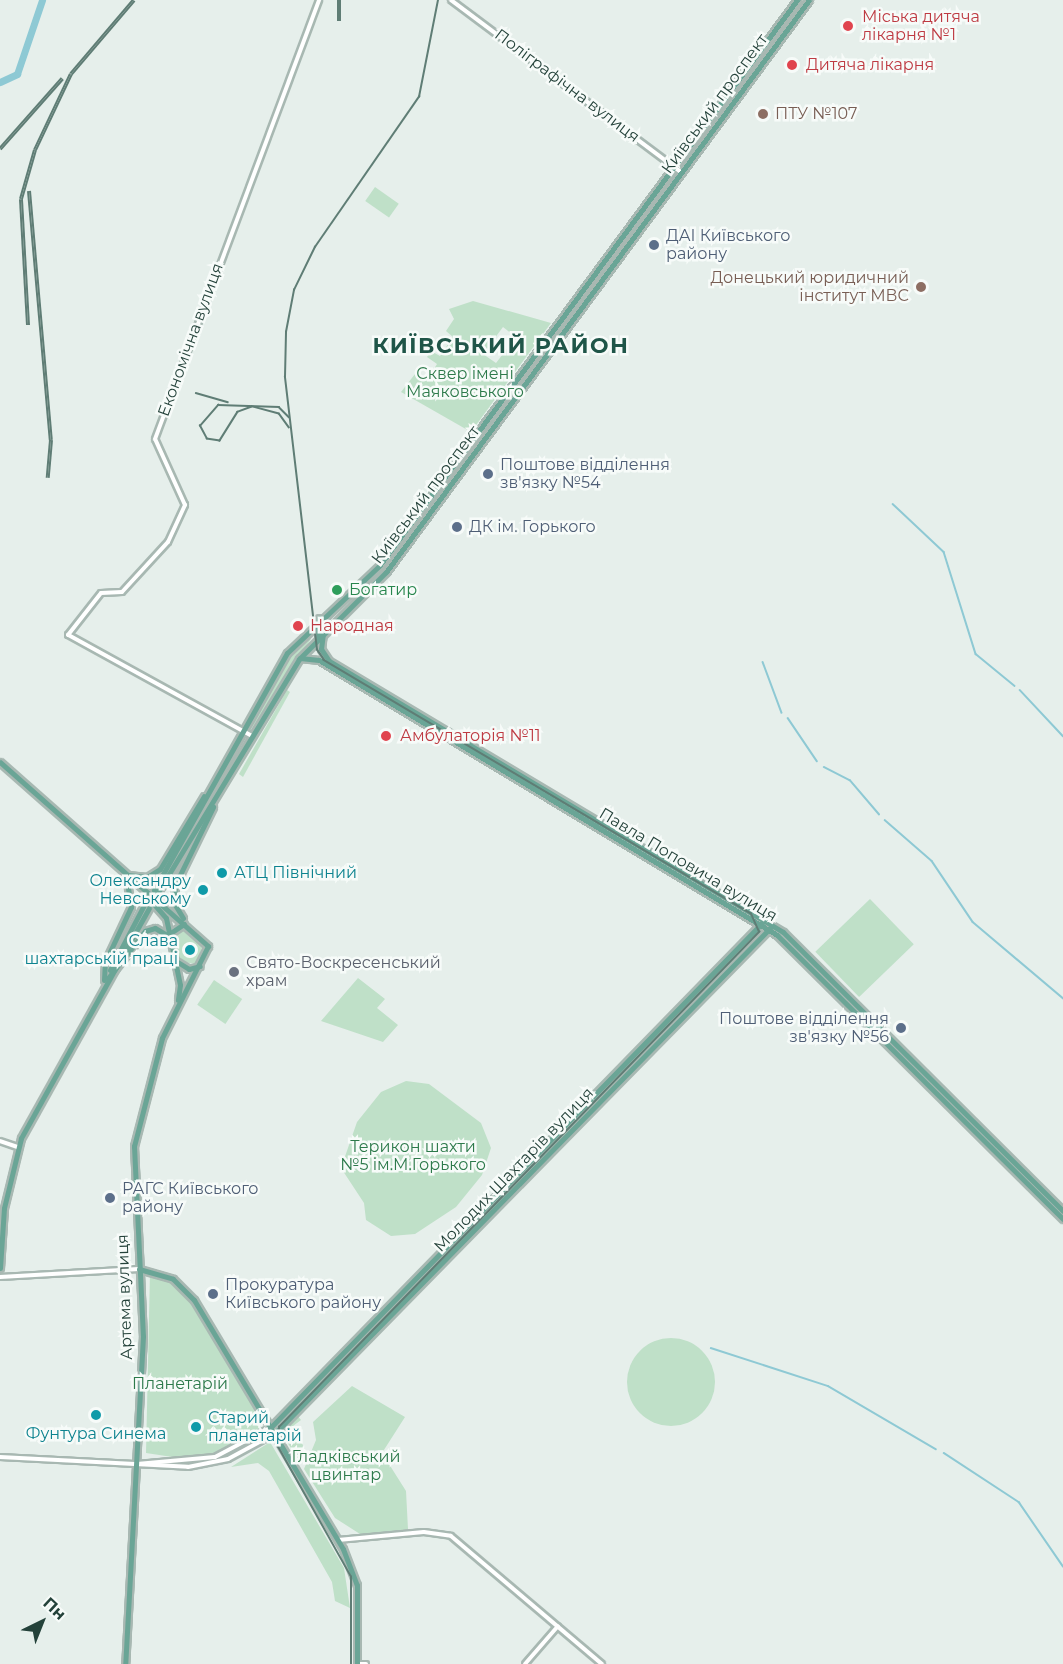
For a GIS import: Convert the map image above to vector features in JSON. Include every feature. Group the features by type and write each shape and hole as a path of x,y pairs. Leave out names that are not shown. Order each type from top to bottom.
{"main road":[{"name":"Київський проспект","path":"797,0 379,566 320,617 287,653 207,792 156,891 215,802 299,659 324,630 386,572 809,0"},
{"path":"379,566 380,574 386,572"},
{"path":"372,573 376,583"},
{"path":"320,617 318,637 328,666"},
{"name":"Павла Поповича вулиця","path":"324,630 321,649 329,661 771,927 1063,1211"},
{"name":"Павла Поповича вулиця","path":"299,659 311,657 328,666 763,922"},
{"name":"Артема вулиця","path":"0,762 137,884 194,931"},
{"path":"104,981 105,962 131,907 126,874 147,877 160,869 207,792"},
{"path":"175,959 189,969 202,966 208,946 174,903 175,885 215,802"},
{"name":"Артема вулиця","path":"137,884 166,918 180,985 176,1007"},
{"path":"0,1268 4,1208 17,1147 146,906"},
{"name":"Молодих Шахтарів вулиця","path":"270,1428 763,922"},
{"path":"104,981 118,970 144,931 155,928 170,935 176,925 185,925"},
{"name":"Павла Поповича вулиця","path":"771,927 1063,1220"},
{"name":"Молодих Шахтарів вулиця","path":"274,1434 771,927"},
{"name":"Артема вулиця","path":"125,1664 143,1336 134,1146 162,1038 176,1007 202,966"},
{"path":"110,970 118,970"},
{"path":"139,1269 168,1276 188,1292 338,1539 357,1585 357,1664"}],"street":[{"name":"Економічна вулиця","path":"242,730 68,635 101,593 122,592 168,542 185,505 155,439 319,0"},
{"name":"Поліграфічна вулиця","path":"451,0 682,173"},
{"path":"242,730 252,737"},
{"path":"0,1141 17,1147"},
{"path":"0,1278 139,1269"},
{"path":"136,1465 211,1458 270,1428"},
{"path":"0,1457 136,1465 217,1463 274,1434"},
{"path":"338,1539 424,1532 452,1536 602,1664"},
{"path":"525,1664 558,1626"},
{"path":"357,1664 366,1664"}],"green space":[{"path":"375,187 399,204 389,218 365,201"},
{"name":"Сквер імені Маяковського","path":"473,301 551,323 471,432 401,392 415,374 427,380 437,364 427,357 431,351 440,356 453,337 446,331 454,319 449,309","holes":["503,327 516,337 496,363 483,354"]},
{"path":"310,635 311,639 250,731 277,674"},
{"path":"287,690 290,692 243,777 239,774"},
{"path":"870,899 914,944 859,997 815,952"},
{"path":"181,927 203,945 196,964 183,962 177,955 173,933"},
{"path":"358,978 385,999 377,1008 398,1025 383,1042 321,1021"},
{"path":"214,980 242,999 225,1024 197,1005"},
{"name":"Терикон шахти №5 ім.М.Горького","path":"406,1081 429,1084 481,1123 491,1148 482,1175 456,1207 415,1234 391,1236 366,1220 364,1203 341,1168 357,1122 381,1092"},
{"name":"Планетарій","path":"150,1274 171,1280 184,1291 260,1417 259,1433 214,1455 179,1458 146,1453"},
{"path":"671,1338 688,1342 702,1351 711,1365 715,1382 711,1399 702,1413 688,1422 671,1426 654,1422 640,1413 631,1399 627,1382 631,1365 640,1351 654,1342"},
{"name":"Гладківський цвинтар","path":"352,1386 405,1417 382,1453 406,1491 408,1529 402,1532 360,1534 335,1518 304,1469 316,1440 313,1422"},
{"path":"297,1415 301,1420 289,1429 303,1445 301,1463 283,1436"},
{"path":"270,1442 344,1568 350,1608 335,1601 332,1582 269,1471 258,1463 231,1467"}],"waterway":[{"path":"0,82 17,74 42,0"},
{"path":"893,504 944,552 976,654 1015,686"},
{"path":"763,662 782,713"},
{"path":"1020,690 1063,736"},
{"path":"788,718 817,761"},
{"path":"824,767 850,780 879,814"},
{"path":"885,820 932,861 973,922 1063,998"},
{"path":"711,1348 828,1386 936,1449"},
{"path":"944,1453 1019,1502 1063,1566"}],"tram line":[{"path":"351,1664 351,1577 278,1447 279,1427 759,932 751,914 324,660 317,650 285,377 286,332 294,290 315,247 419,97 438,0"},
{"path":"196,393 228,402"},
{"path":"289,417 279,407 218,405 200,426 207,439 220,441 238,412 252,407 279,414 289,428"}],"railway":[{"path":"28,325 21,199 35,150 71,74 134,0"},
{"path":"339,0 339,21"},
{"path":"0,149 62,79"},
{"path":"29,191 51,440 48,478"}],"place":[{"name":"Міська дитяча лікарня №1","path":"848,26"},
{"name":"Дитяча лікарня","path":"792,65"},
{"name":"ПТУ №107","path":"763,114"},
{"name":"ДАІ Київського району","path":"654,245"},
{"name":"Донецький юридичний інститут МВС","path":"921,287"},
{"name":"Поштове відділення зв'язку №54","path":"488,474"},
{"name":"ДК ім. Горького","path":"457,527"},
{"name":"Богатир","path":"337,590"},
{"name":"Народная","path":"298,626"},
{"name":"Амбулаторія №11","path":"386,736"},
{"name":"АТЦ Північний","path":"222,873"},
{"name":"Олександру Невському","path":"203,890"},
{"name":"Слава шахтарській праці","path":"190,950"},
{"name":"Свято-Воскресенський храм","path":"234,972"},
{"name":"Поштове відділення зв'язку №56","path":"901,1028"},
{"name":"РАГС Київського району","path":"110,1198"},
{"name":"Прокуратура Київського району","path":"213,1294"},
{"name":"Фунтура Синема","path":"96,1415"},
{"name":"Старий планетарій","path":"196,1427"}],"district":[{"name":"КИЇВСЬКИЙ РАЙОН","path":"501,346"}]}
